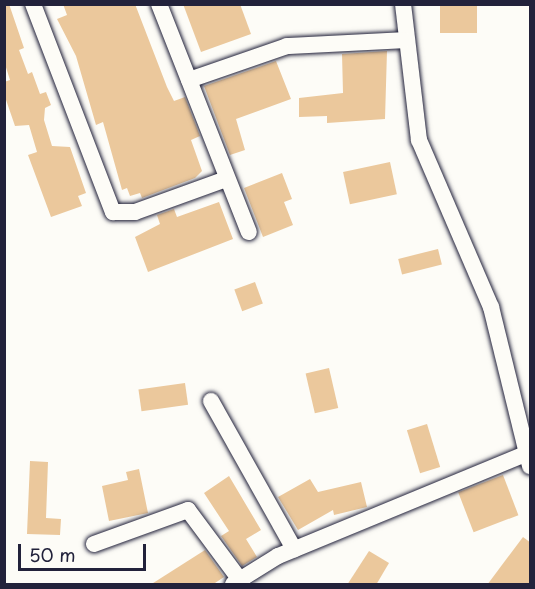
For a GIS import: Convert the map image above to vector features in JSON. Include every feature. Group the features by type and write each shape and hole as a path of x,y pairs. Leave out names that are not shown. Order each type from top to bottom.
{"street":[{"path":"33,4 113,212 135,212 226,179"},
{"path":"159,4 226,179 249,232"},
{"path":"94,544 188,510 236,582 294,549 528,460 491,307 422,150 404,40 403,4"},
{"path":"189,80 287,46 404,40"},
{"path":"211,401 294,549"}],"building":[{"path":"4,4 9,4 24,48 19,50 28,74 32,72 40,94 46,92 51,105 45,108 44,120 52,146 70,147 86,193 78,196 82,206 51,217 28,155 37,152 29,125 15,126 4,94 4,82 10,80 4,61"},
{"path":"63,4 135,4 167,87 174,101 185,97 200,136 191,140 202,171 195,178 142,198 140,193 130,196 127,188 122,190 103,122 96,125 76,56 57,19 67,15"},
{"path":"183,4 240,4 251,34 201,52"},
{"path":"440,4 477,4 477,33 440,33"},
{"path":"387,51 385,119 327,123 327,116 299,117 299,98 343,93 342,54"},
{"path":"276,61 291,99 236,119 245,150 230,155 204,86"},
{"path":"390,162 397,194 350,204 343,172"},
{"path":"282,173 292,199 284,202 293,225 263,237 244,188"},
{"path":"219,202 233,239 148,272 135,237 160,224 157,215 174,209 177,217"},
{"path":"438,249 442,265 402,274 398,259"},
{"path":"255,282 263,304 242,311 234,290"},
{"path":"329,368 338,408 315,413 306,373"},
{"path":"185,383 188,405 142,411 138,390"},
{"path":"427,424 440,467 420,473 407,430"},
{"path":"30,461 48,462 46,518 61,519 60,535 27,534"},
{"path":"139,469 148,513 109,521 102,486 128,480 126,472"},
{"path":"503,475 518,515 474,532 458,492"},
{"path":"229,476 261,530 246,539 257,557 242,566 221,536 229,531 204,493"},
{"path":"310,479 318,492 361,482 367,507 334,515 333,510 298,530 278,497"},
{"path":"523,537 531,543 531,585 487,585"},
{"path":"205,550 224,577 212,585 150,585"},
{"path":"369,551 389,563 376,585 347,585"}]}
